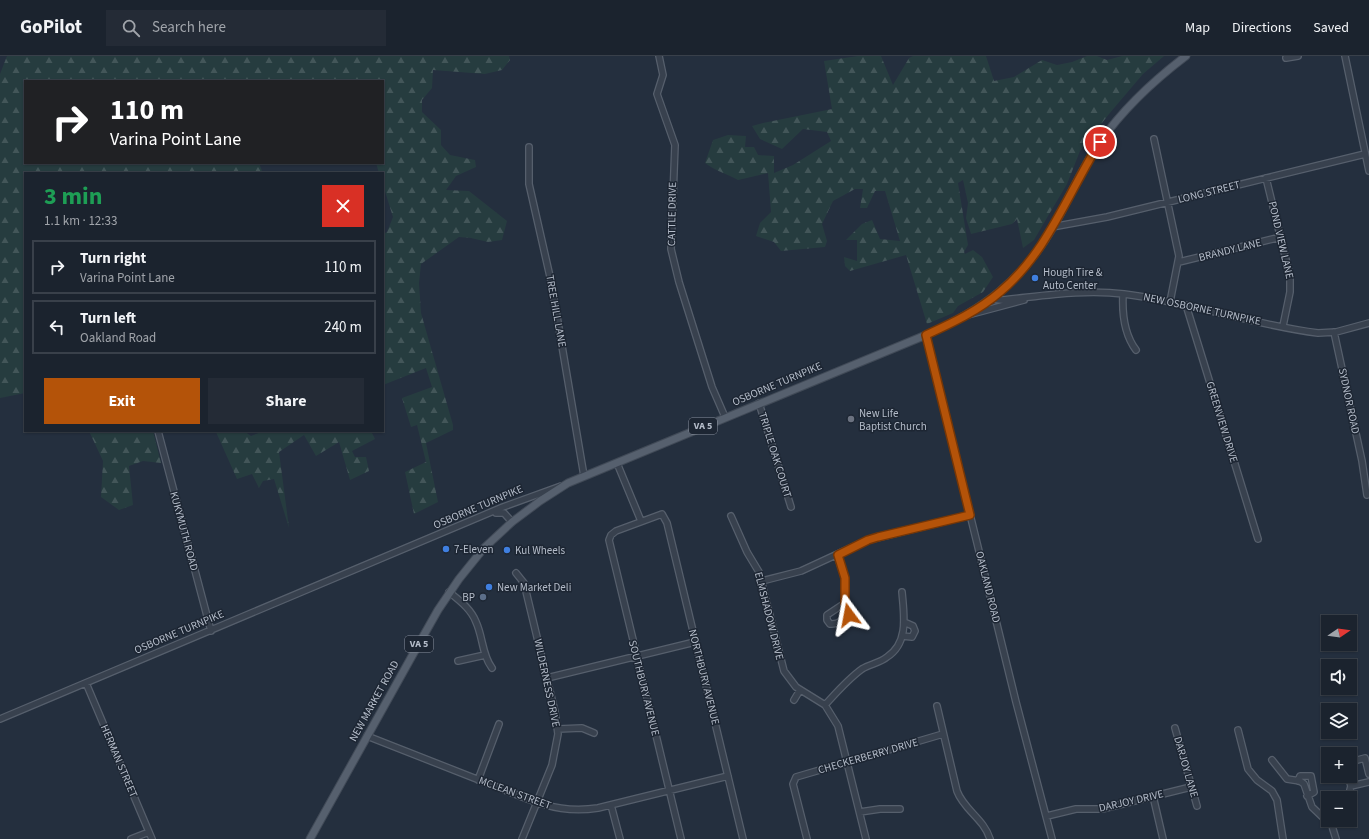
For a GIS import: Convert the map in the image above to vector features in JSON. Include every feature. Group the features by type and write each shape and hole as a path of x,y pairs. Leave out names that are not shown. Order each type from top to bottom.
{"main road":[{"name":"VA 5","path":"964,316 991,299 1002,290 1029,262 1052,228 1092,155 1113,125 1153,82 1186,56"},
{"name":"OSBORNE TURNPIKE","path":"568,483 926,335 964,316"},
{"name":"NEW MARKET ROAD","path":"310,839 449,592 478,555 512,522 534,505 568,483"}],"street":[{"name":"CATTLE DRIVE","path":"659,56 663,75 657,94 675,144 673,167 674,209 671,249 679,282 708,372 725,418"},
{"path":"1286,58 1298,56"},
{"path":"1345,56 1369,171"},
{"path":"1154,139 1178,247 1179,262 1170,302"},
{"name":"TREE HILL LANE","path":"529,147 529,184 551,281 584,476"},
{"name":"LONG STREET","path":"1052,228 1107,217 1365,154"},
{"name":"POND VIEW LANE","path":"1266,178 1289,269 1291,286 1283,326"},
{"name":"BRANDY LANE","path":"1179,262 1281,237"},
{"path":"1002,290 1006,297 1012,299"},
{"name":"NEW OSBORNE TURNPIKE","path":"991,299 1012,299 1083,292 1123,294 1186,305 1318,333 1334,332 1369,323"},
{"path":"1123,294 1124,322 1129,338 1136,350"},
{"name":"NEW OSBORNE TURNPIKE","path":"964,316 1034,297"},
{"name":"GREENVIEW DRIVE","path":"1186,305 1258,539"},
{"name":"SYDNOR ROAD","path":"1334,332 1362,461 1367,494"},
{"name":"OAKLAND ROAD","path":"926,335 1023,729 1052,839"},
{"name":"TRIPLE OAK COURT","path":"759,403 791,507"},
{"name":"KUKYMUTH ROAD","path":"158,432 211,631"},
{"path":"616,463 641,521"},
{"name":"OSBORNE TURNPIKE","path":"0,719 529,497 568,483"},
{"path":"529,497 534,505"},
{"path":"490,514 504,513 512,522"},
{"name":"NORTHBURY AVENUE","path":"641,521 658,514 664,515 743,839"},
{"path":"762,581 801,571 868,540 970,515"},
{"name":"ELMSHADOW DRIVE","path":"731,516 747,552 760,572 780,661 790,680 800,690 825,705 838,726 866,839"},
{"name":"SOUTHBURY AVENUE","path":"641,521 616,531 610,537 610,546 681,839"},
{"path":"838,555 845,578 845,603"},
{"name":"WILDERNESS DRIVE","path":"516,573 524,583 558,729 554,759 522,839"},
{"path":"449,592 472,614 479,630 485,655 492,668"},
{"path":"825,705 853,676 864,668 888,657 896,649 902,636 904,622 902,592"},
{"path":"902,636 912,636 915,631 913,626 904,622"},
{"path":"547,678 695,642"},
{"path":"458,661 485,655"},
{"name":"HERMAN STREET","path":"86,683 152,839"},
{"path":"794,700 800,690"},
{"path":"937,706 958,795 982,824 990,839"},
{"path":"478,780 499,724"},
{"path":"558,729 582,728 594,733"},
{"name":"DARJOY LANE","path":"1175,728 1197,806"},
{"path":"1238,730 1248,769 1257,780 1272,790 1277,800 1283,839"},
{"name":"CHECKERBERRY DRIVE","path":"807,839 793,784 794,780 801,775 943,734"},
{"name":"MCLEAN STREET","path":"367,736 537,803 549,807 572,810 590,809 611,805 728,776"},
{"path":"1357,760 1364,758 1369,774"},
{"path":"1272,760 1287,779 1304,784 1307,796 1314,810 1321,815"},
{"path":"1298,781 1300,776 1311,776 1314,792 1307,796"},
{"path":"1351,786 1369,782"},
{"path":"1350,783 1350,791"},
{"name":"DARJOY DRIVE","path":"1047,816 1076,809 1102,809 1191,787"},
{"path":"1153,796 1163,839"},
{"path":"611,805 620,839"},
{"path":"860,812 880,809 900,809"},
{"path":"1332,827 1336,839"},
{"path":"131,839 149,832"}],"green space":[{"path":"7,56 509,56 510,60 502,70 485,74 433,70 432,88 422,100 422,112 441,130 441,145 450,155 475,160 476,167 456,176 446,190 469,191 507,221 502,240 488,242 459,237 421,264 419,283 421,313 453,425 453,430 426,443 438,502 414,514 405,472 426,462 417,425 411,427 402,398 432,387 426,368 384,385 384,234 387,232 393,217 384,188 384,172 379,172 376,164 384,164 384,80 24,80 24,164 259,164 262,171 24,172 24,393 0,398 0,74"},
{"path":"858,56 881,56 893,85 909,58 913,56 986,56 994,81 1014,77 1042,60 1057,65 1072,62 1087,56 1097,56 1107,60 1122,56 1164,56 1143,74 1080,151 1067,184 1034,240 1023,248 1017,219 1012,224 971,234 966,218 968,203 963,180 958,183 968,245 964,252 965,254 973,250 982,257 993,277 983,292 958,306 953,313 927,324 906,255 850,271 845,266 844,257 857,261 857,240 846,240 862,224 872,220 880,239 900,241 885,191 875,191 867,208 860,208 863,189 855,189 833,201 822,224 827,241 825,247 781,251 774,242 756,236 760,223 771,212 768,173 738,180 705,163 713,140 728,135 746,136 745,147 754,147 758,155 774,156 774,173 793,165 831,141 827,132 803,129 782,149 760,139 752,126 832,109 824,61"},
{"path":"89,432 153,432 161,463 143,461 129,466 133,505 119,510 101,497 103,461"},
{"path":"216,432 245,432 251,436 261,432 372,432 375,439 352,451 355,457 366,457 369,471 350,480 339,442 316,456 304,435 279,452 289,528 274,479 263,481 259,488 252,474 237,479"}],"place":[{"name":"Hough Tire & Auto Center","path":"1035,278"},
{"name":"New Life Baptist Church","path":"851,419"},
{"name":"7-Eleven","path":"446,549"},
{"name":"Kul Wheels","path":"507,550"},
{"name":"New Market Deli","path":"489,587"},
{"name":"BP","path":"483,597"}],"route":[{"path":"849,615 849,609 845,603 845,578 838,555 868,540 970,515 926,335 956,321 981,306 1006,287 1025,267 1046,238 1100,142"}]}
